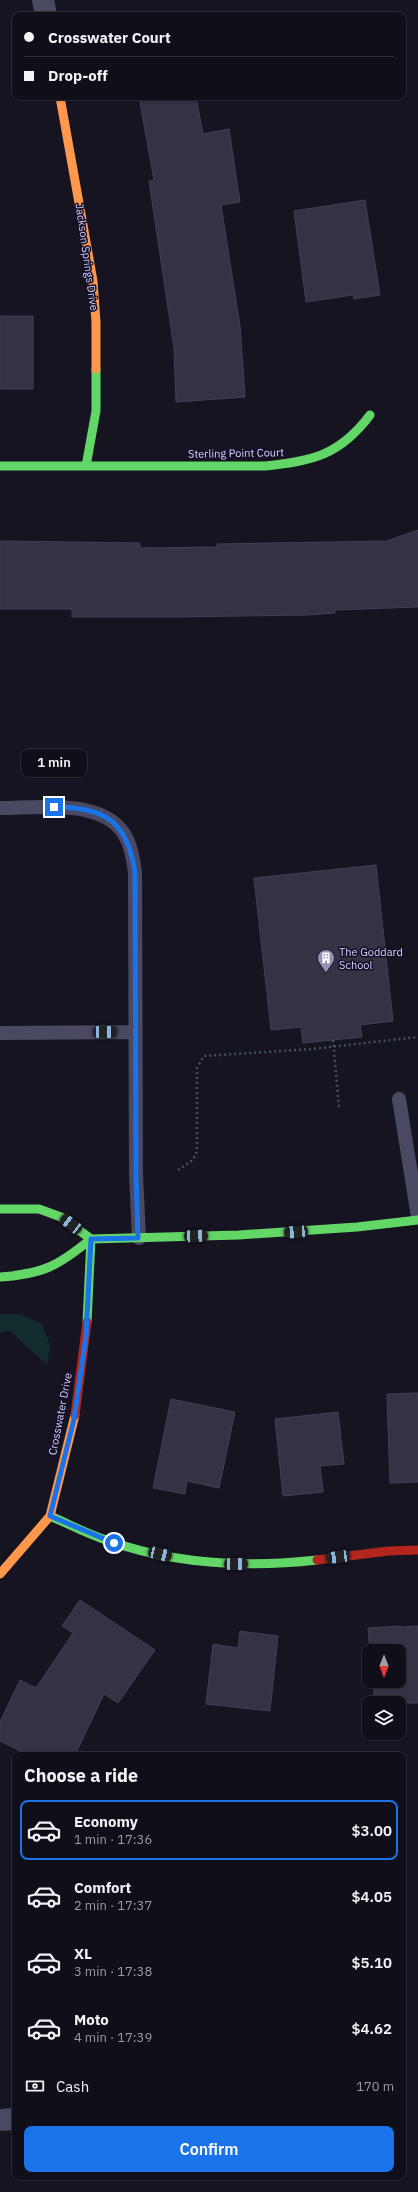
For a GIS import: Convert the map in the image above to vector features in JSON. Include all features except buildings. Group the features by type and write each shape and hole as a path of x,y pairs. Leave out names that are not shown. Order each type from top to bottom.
{"street":[{"path":"43,0 45,12"},
{"name":"Jackson Springs Drive","path":"61,100 93,280 96,322 96,411 86,466"},
{"name":"Sterling Point Court","path":"0,466 265,466 298,463 324,455 350,439 370,415"},
{"path":"0,1209 39,1209 61,1217 91,1239 296,1232 418,1219"},
{"path":"0,1277 39,1273 62,1264 91,1239"},
{"name":"Crosswater Drive","path":"0,1574 50,1516 74,1419 86,1336 91,1239"},
{"path":"50,1516 114,1543 176,1558 236,1564 298,1562 393,1550 418,1550"},
{"path":"0,2120 12,2119"}],"lane":[{"path":"0,808 68,807 90,811 112,820 124,834 132,852 135,872 136,1174 138,1238"},
{"path":"0,1033 135,1032"},
{"path":"399,1099 418,1219"}],"path":[{"path":"178,1170 193,1160 197,1151 198,1068 204,1056 332,1047 418,1037"},
{"path":"333,1040 332,1047 339,1107"}],"green space":[{"path":"0,1314 20,1314 42,1324 50,1345 47,1365 10,1331 0,1332"}],"traffic: fast":[{"path":"86,466 96,411 96,369"},
{"path":"0,466 265,466 297,462 324,454 336,447 348,439 370,415"},
{"path":"0,1209 39,1209 61,1217 91,1239 239,1235 357,1227 418,1220"},
{"path":"0,1277 28,1274 49,1267 69,1256 91,1239"},
{"path":"87,1322 91,1239"},
{"path":"50,1516 106,1540 131,1548 184,1559 237,1564 264,1564 317,1560"}],"traffic: slow":[{"path":"61,100 93,281 96,322 96,369"},
{"path":"0,1574 50,1516 75,1415"}],"traffic: jam":[{"path":"75,1415 87,1322"},
{"path":"317,1560 388,1551 418,1550"}],"place":[{"name":"The Goddard School","path":"326,973"}],"route":[{"path":"54,807 68,807 90,811 112,820 124,834 132,852 135,872 136,1174 138,1238 91,1239 86,1336 74,1419 50,1516 114,1543"}]}
